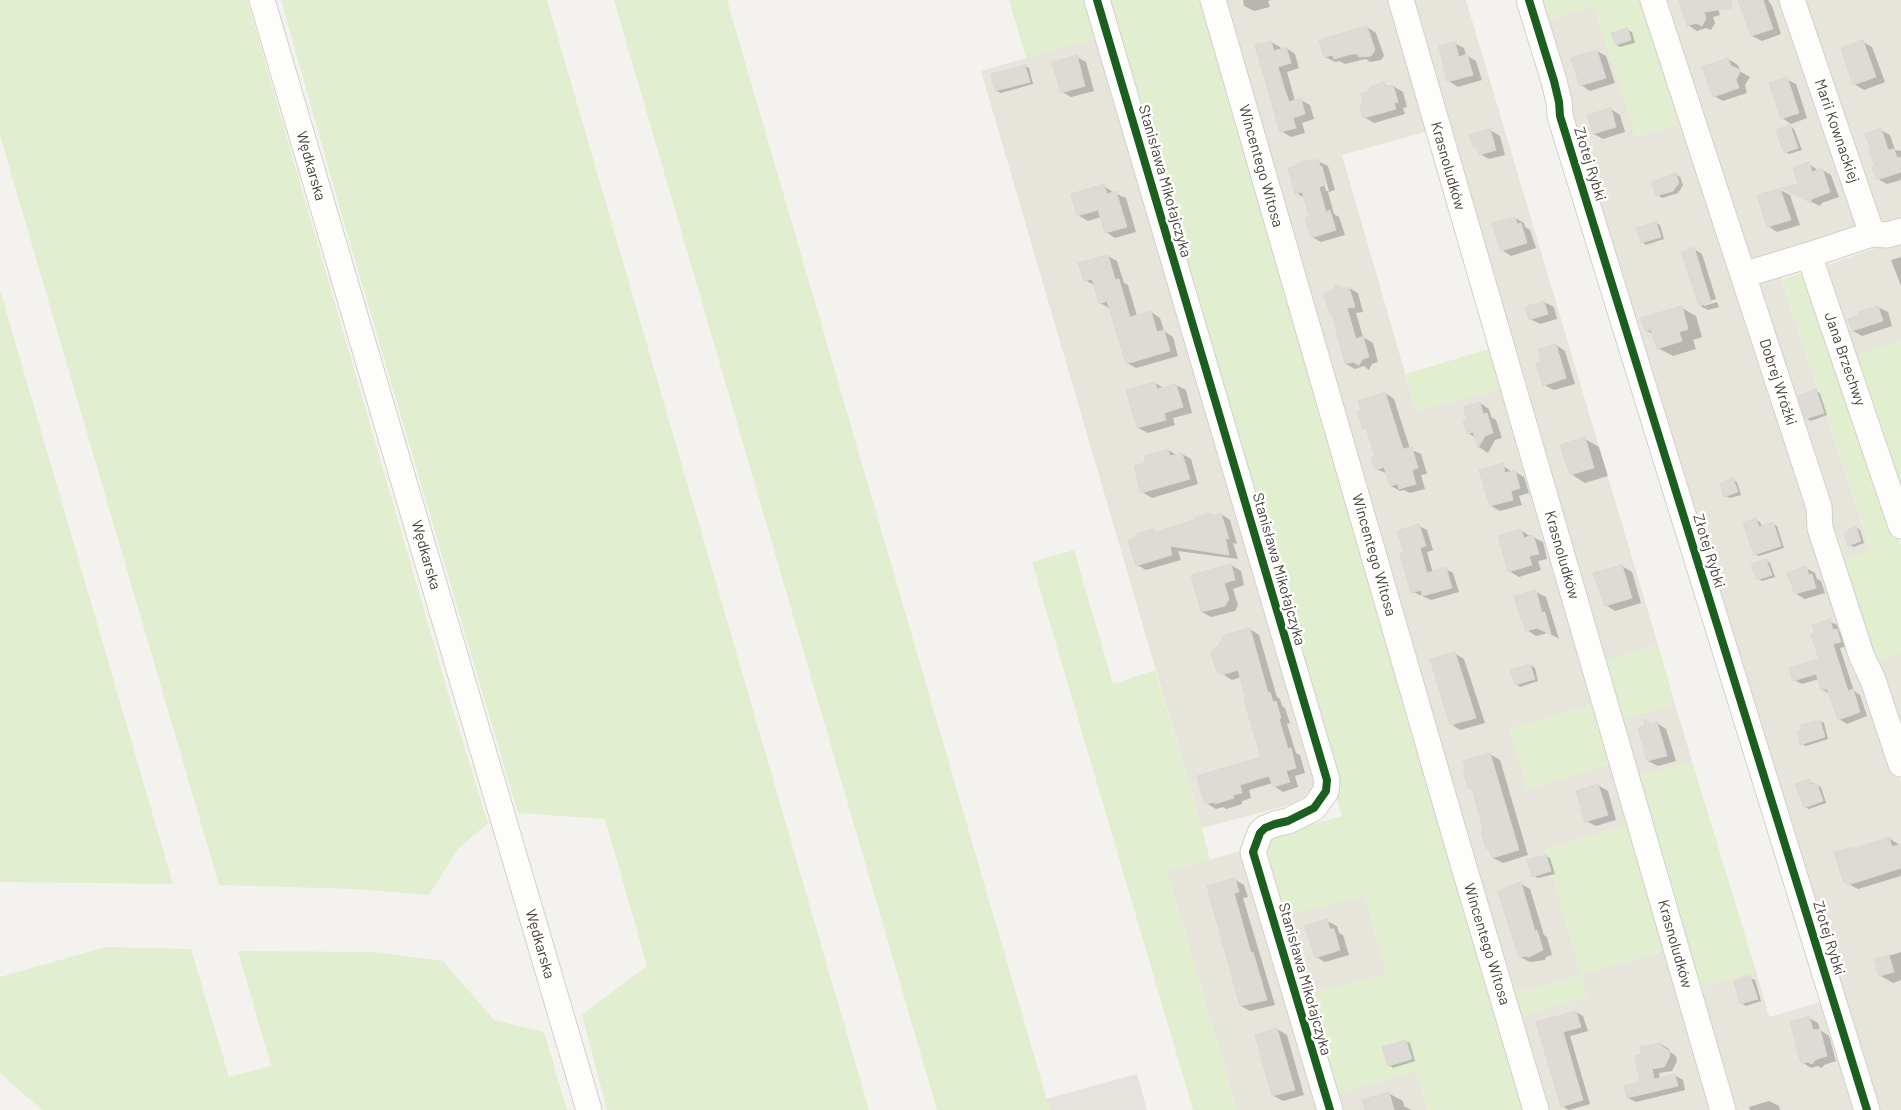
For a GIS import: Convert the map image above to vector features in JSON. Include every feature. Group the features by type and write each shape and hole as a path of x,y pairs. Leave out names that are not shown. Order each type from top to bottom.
{"street":[{"name":"Wędkarska","path":"262,0 589,1110"},
{"name":"Stanisława Mikołajczyka","path":"1097,0 1328,780 1326,791 1314,808 1288,821 1265,828 1257,838 1254,852 1330,1110"},
{"name":"Wincentego Witosa","path":"1213,0 1458,850 1536,1110"},
{"name":"Krasnoludków","path":"1401,0 1723,1110"},
{"name":"Złotej Rybki","path":"1529,0 1556,88 1560,116 1867,1110"},
{"name":"Dobrej Wróżki","path":"1653,0 1819,508 1820,528 1862,657 1873,680 1901,764"},
{"name":"Marii Kownackiej","path":"1792,0 1872,234"},
{"path":"1743,275 1872,234 1887,235 1901,231"},
{"name":"Jana Brzechwy","path":"1809,255 1901,526"}],"shaded area":[{"path":"1223,0 1395,0 1432,130 1342,155 1416,411 1506,387 1598,702 1510,729 1527,790 1617,762 1636,822 1545,850 1581,975 1521,992 1510,987"},
{"path":"1409,0 1466,0 1658,645 1598,663"},
{"path":"1663,0 1784,0 1860,223 1857,232 1747,261"},
{"path":"1800,0 1901,0 1901,223 1876,224"},
{"path":"1594,5 1636,137 1688,120 1901,783 1901,1110 1873,1110 1543,21"},
{"path":"1098,37 1317,785 1308,800 1202,828 981,71"},
{"path":"1901,239 1901,341 1849,358 1818,268"},
{"path":"1778,268 1871,551 1846,559 1836,531 1827,532 1752,286"},
{"path":"1901,653 1901,735 1877,662"},
{"path":"1675,704 1692,761 1637,777 1620,720"},
{"path":"1241,851 1248,854 1323,1110 1237,1110 1167,871"},
{"path":"1364,895 1387,974 1306,995 1282,917"},
{"path":"1670,949 1717,1110 1547,1110 1522,1025 1528,1014 1587,996 1581,975"},
{"path":"1756,971 1769,1017 1828,1000 1861,1110 1728,1110 1693,989"},
{"path":"1416,1071 1427,1110 1339,1110 1335,1094"},
{"path":"1137,1074 1147,1110 1050,1110 1046,1099"}],"green space":[{"path":"0,0 247,0 453,710 488,823 458,849 429,895 355,889 219,885 0,135"},
{"path":"281,0 547,0 869,1110 607,1110 582,1015 647,966 605,819 518,813 344,223"},
{"path":"614,0 727,0 1050,1110 937,1110"},
{"path":"1009,0 1087,0 1098,37 1026,58"},
{"path":"1104,0 1200,0 1523,1110 1427,1110 1416,1072 1335,1094 1306,995 1387,974 1364,896 1282,917 1262,846 1268,836 1342,816"},
{"path":"1537,0 1649,0 1688,120 1635,137 1594,5 1543,21"},
{"path":"1808,271 1901,546 1901,653 1877,662 1827,532 1836,530 1846,559 1871,550 1782,279"},
{"path":"0,290 173,884 0,882"},
{"path":"1901,341 1901,498 1849,358"},
{"path":"1495,347 1506,387 1416,411 1406,374"},
{"path":"1074,550 1113,684 1155,670 1202,828 1210,860 1167,871 1237,1110 1193,1110 1032,562"},
{"path":"1658,645 1675,704 1620,720 1603,661"},
{"path":"1598,702 1617,762 1527,790 1509,729"},
{"path":"1692,761 1756,971 1693,989 1632,778"},
{"path":"1633,823 1670,949 1581,975 1545,850"},
{"path":"106,947 191,949 229,1077 271,1066 238,951 374,952 443,961 494,1020 544,1032 567,1110 42,1110 0,1073 0,977"},
{"path":"1581,975 1588,997 1528,1014 1522,1025 1510,987 1521,992"}],"building":[{"path":"1679,0 1731,0 1732,8 1704,12 1706,18 1702,26 1696,23 1687,26"},
{"path":"1738,0 1763,0 1773,29 1751,36"},
{"path":"1367,26 1375,50 1371,56 1359,57 1358,54 1352,54 1334,59 1333,55 1324,57 1319,40"},
{"path":"1628,28 1631,40 1615,45 1611,33"},
{"path":"1863,40 1876,77 1853,85 1841,48"},
{"path":"1271,41 1274,51 1286,47 1291,63 1278,67 1289,102 1301,98 1305,114 1293,118 1296,128 1280,132 1255,45"},
{"path":"1455,42 1459,57 1467,54 1473,75 1447,82 1439,46"},
{"path":"1597,50 1606,78 1580,86 1571,58"},
{"path":"1077,55 1085,86 1061,93 1052,62"},
{"path":"1728,58 1731,66 1741,70 1736,80 1739,88 1713,97 1702,67"},
{"path":"1025,65 1030,82 995,91 991,74"},
{"path":"1787,77 1799,113 1781,119 1769,83"},
{"path":"1384,82 1385,87 1393,85 1398,102 1394,103 1396,109 1363,118 1360,106 1363,101 1361,94 1368,92 1371,86"},
{"path":"1611,108 1616,127 1593,134 1587,115"},
{"path":"1790,125 1798,148 1784,153 1776,130"},
{"path":"1881,128 1888,150 1894,149 1897,158 1901,157 1901,172 1877,180 1872,167 1875,166 1869,151 1871,150 1865,134"},
{"path":"1490,129 1496,150 1479,155 1476,146 1473,147 1469,135"},
{"path":"1318,159 1326,185 1319,187 1326,212 1330,210 1336,230 1311,238 1305,218 1309,216 1302,192 1295,194 1288,168 1309,160 1310,162"},
{"path":"1809,162 1812,172 1822,168 1830,192 1812,199 1810,202 1781,188 1798,184 1793,168"},
{"path":"1676,173 1679,183 1673,191 1656,196 1652,182"},
{"path":"1104,184 1107,194 1116,191 1127,227 1105,233 1098,210 1077,216 1071,194"},
{"path":"1780,189 1791,220 1767,227 1757,195"},
{"path":"1515,217 1517,224 1521,223 1527,243 1501,251 1492,223"},
{"path":"1656,222 1661,237 1641,243 1636,228"},
{"path":"1694,247 1711,302 1699,306 1681,252"},
{"path":"1108,255 1115,279 1119,279 1130,317 1151,311 1157,332 1164,330 1170,351 1126,364 1107,301 1099,304 1092,279 1084,281 1078,263"},
{"path":"1336,285 1342,288 1349,287 1355,307 1347,308 1356,339 1363,336 1369,357 1363,359 1359,365 1353,362 1345,364 1332,314 1330,314 1324,294 1332,291"},
{"path":"1544,301 1548,314 1529,320 1525,307"},
{"path":"1682,306 1688,329 1679,332 1682,341 1657,349 1651,330 1645,331 1641,318"},
{"path":"1878,306 1883,321 1852,331 1848,319 1859,315 1858,312"},
{"path":"1556,344 1566,378 1543,386 1536,363 1541,361 1538,349"},
{"path":"1155,382 1157,389 1176,384 1183,407 1164,413 1166,420 1137,428 1126,390"},
{"path":"1816,389 1824,413 1805,419 1798,396"},
{"path":"1385,392 1403,449 1412,447 1418,468 1412,470 1416,484 1399,489 1398,484 1390,486 1384,467 1375,470 1371,457 1375,456 1366,428 1363,429 1357,411 1361,410 1358,401"},
{"path":"1480,402 1483,414 1487,413 1493,433 1485,436 1478,448 1473,432 1467,434 1463,420 1467,419 1463,407"},
{"path":"1585,437 1594,468 1570,475 1560,445"},
{"path":"1168,449 1170,456 1182,453 1190,479 1141,493 1134,466 1145,463 1145,456"},
{"path":"1503,463 1505,473 1515,470 1520,488 1511,491 1513,500 1490,506 1479,470"},
{"path":"1733,478 1738,492 1724,497 1720,483"},
{"path":"1210,513 1211,516 1221,513 1229,539 1225,538 1229,555 1170,546 1172,555 1136,566 1128,540 1138,537 1137,534 1154,529 1155,532"},
{"path":"1756,518 1759,527 1773,522 1781,546 1754,555 1743,523"},
{"path":"1419,524 1426,546 1420,548 1427,573 1446,567 1452,588 1422,596 1421,590 1411,593 1400,553 1404,552 1397,531"},
{"path":"1856,526 1861,541 1848,546 1844,533"},
{"path":"1521,529 1524,538 1533,535 1539,554 1529,556 1532,565 1508,572 1498,536"},
{"path":"1766,559 1772,575 1757,580 1751,564"},
{"path":"1231,564 1235,580 1224,583 1229,599 1225,606 1201,612 1191,575"},
{"path":"1622,565 1632,598 1605,606 1593,573"},
{"path":"1806,566 1809,575 1812,574 1816,588 1795,594 1787,573"},
{"path":"1536,590 1542,613 1545,612 1551,635 1537,628 1526,631 1523,620 1521,620 1514,596"},
{"path":"1830,619 1833,630 1837,629 1841,642 1833,644 1848,691 1853,689 1860,712 1838,720 1827,689 1821,690 1816,674 1793,681 1789,668 1819,659 1811,634 1815,633 1812,625"},
{"path":"1250,628 1268,693 1270,692 1273,702 1276,701 1281,718 1279,719 1288,749 1291,748 1296,768 1286,771 1290,782 1273,787 1269,776 1240,785 1242,793 1233,795 1234,798 1215,804 1215,802 1205,804 1197,776 1261,757 1244,700 1246,699 1238,670 1222,675 1217,672 1211,653 1214,648 1218,647 1224,635"},
{"path":"1455,652 1476,718 1450,725 1430,659"},
{"path":"1530,664 1535,679 1515,685 1510,670"},
{"path":"1645,719 1651,724 1657,722 1667,756 1647,761 1638,728 1644,726"},
{"path":"1820,720 1825,737 1800,745 1797,732 1802,730 1801,725"},
{"path":"1490,753 1519,850 1492,858 1489,848 1486,849 1481,832 1483,831 1481,821 1472,788 1469,789 1463,772 1466,771 1463,761"},
{"path":"1810,779 1812,785 1817,783 1823,801 1804,808 1795,784"},
{"path":"1598,784 1608,815 1585,822 1576,791"},
{"path":"1889,837 1892,847 1901,844 1901,868 1848,885 1846,882 1844,883 1834,852 1853,847 1853,849"},
{"path":"1546,855 1551,871 1532,877 1527,860"},
{"path":"1235,878 1239,892 1234,893 1267,1000 1240,1006 1207,886"},
{"path":"1521,882 1535,931 1537,930 1543,950 1529,957 1519,958 1498,891"},
{"path":"1327,919 1330,929 1334,929 1340,950 1315,958 1305,926"},
{"path":"1889,955 1894,972 1879,976 1874,959"},
{"path":"1750,976 1758,999 1740,1004 1734,981"},
{"path":"1576,1011 1581,1027 1563,1032 1583,1100 1561,1107 1536,1022"},
{"path":"1809,1016 1813,1030 1820,1029 1827,1056 1815,1060 1812,1064 1808,1062 1801,1063 1790,1022"},
{"path":"1277,1028 1295,1090 1272,1096 1255,1035"},
{"path":"1406,1040 1412,1059 1388,1066 1382,1047"},
{"path":"1661,1043 1669,1051 1670,1056 1664,1067 1652,1069 1654,1079 1675,1074 1678,1086 1627,1098 1624,1086 1640,1082 1635,1056 1642,1055 1640,1047"},
{"path":"1389,1092 1394,1110 1365,1110 1362,1100"}],"cycle path":[{"path":"1097,0 1327,780 1326,791 1314,808 1288,821 1265,828 1260,833 1253,852 1330,1110"},
{"path":"1529,0 1554,81 1560,116 1867,1110"}]}
